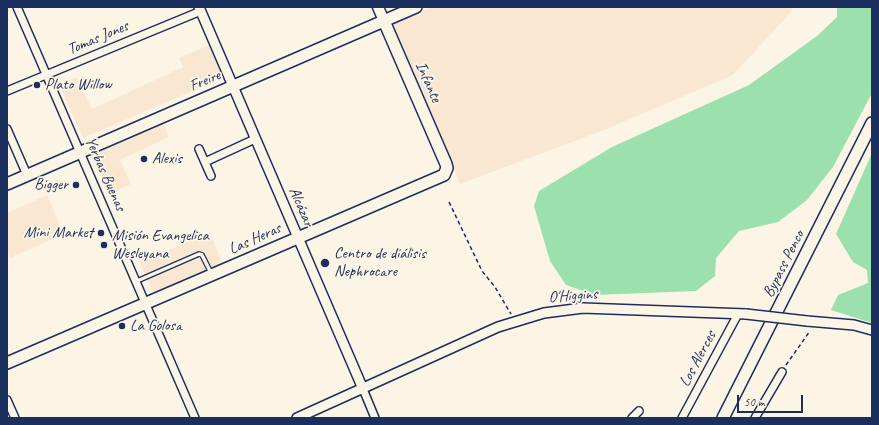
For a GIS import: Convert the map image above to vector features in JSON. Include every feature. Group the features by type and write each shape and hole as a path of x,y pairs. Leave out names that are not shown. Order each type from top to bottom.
{"main road":[{"name":"Infante","path":"378,7 446,164 447,171"},
{"name":"Freire","path":"7,184 413,8"},
{"name":"Bypass Penco","path":"723,418 872,123"},
{"name":"Las Heras","path":"7,363 442,176 447,171"}],"street":[{"name":"Yerbas Buenas","path":"17,7 137,281 195,418"},
{"name":"Tomas Jones","path":"7,92 200,9"},
{"name":"Alcázar","path":"200,9 375,418"},
{"path":"7,129 27,175"},
{"path":"205,162 255,139"},
{"path":"199,149 211,176"},
{"name":"O'Higgins","path":"297,418 478,336 515,321 550,312 583,308 742,314 854,325 872,330"},
{"name":"Los Alerces","path":"682,418 742,314"},
{"path":"755,418 782,372"},
{"path":"7,400 15,418"},
{"path":"632,418 639,411"}],"lane":[{"path":"137,281 198,254 202,256 212,275"}],"path":[{"path":"449,202 482,270 495,287 515,321"},
{"path":"782,372 811,321"}],"shaded area":[{"path":"431,7 792,7 792,11 733,75 609,128 460,184 391,24"},
{"path":"209,45 223,78 83,138 59,85 77,77 92,109 183,67 179,58"},
{"path":"163,123 169,137 120,160 131,184 109,194 91,156"},
{"path":"47,195 64,234 10,258 7,251 7,213"},
{"path":"209,232 223,264 154,294 140,263"}],"green space":[{"path":"837,7 872,7 872,93 833,167 807,200 778,222 739,231 716,258 715,276 696,291 594,295 566,285 550,261 534,206 539,191 612,147 749,85 817,36 837,17"},
{"path":"872,153 872,323 831,310 838,295 868,283 867,270 853,262 836,234"}],"place":[{"name":"Plato Willow","path":"37,85"},
{"name":"Alexis","path":"144,159"},
{"name":"Bigger","path":"76,185"},
{"name":"Mini Market","path":"101,233"},
{"name":"Misión Evangelica Wesleyana","path":"104,245"},
{"name":"Centro de diálisis Nephrocare","path":"325,263"},
{"name":"La Golosa","path":"122,326"}]}
